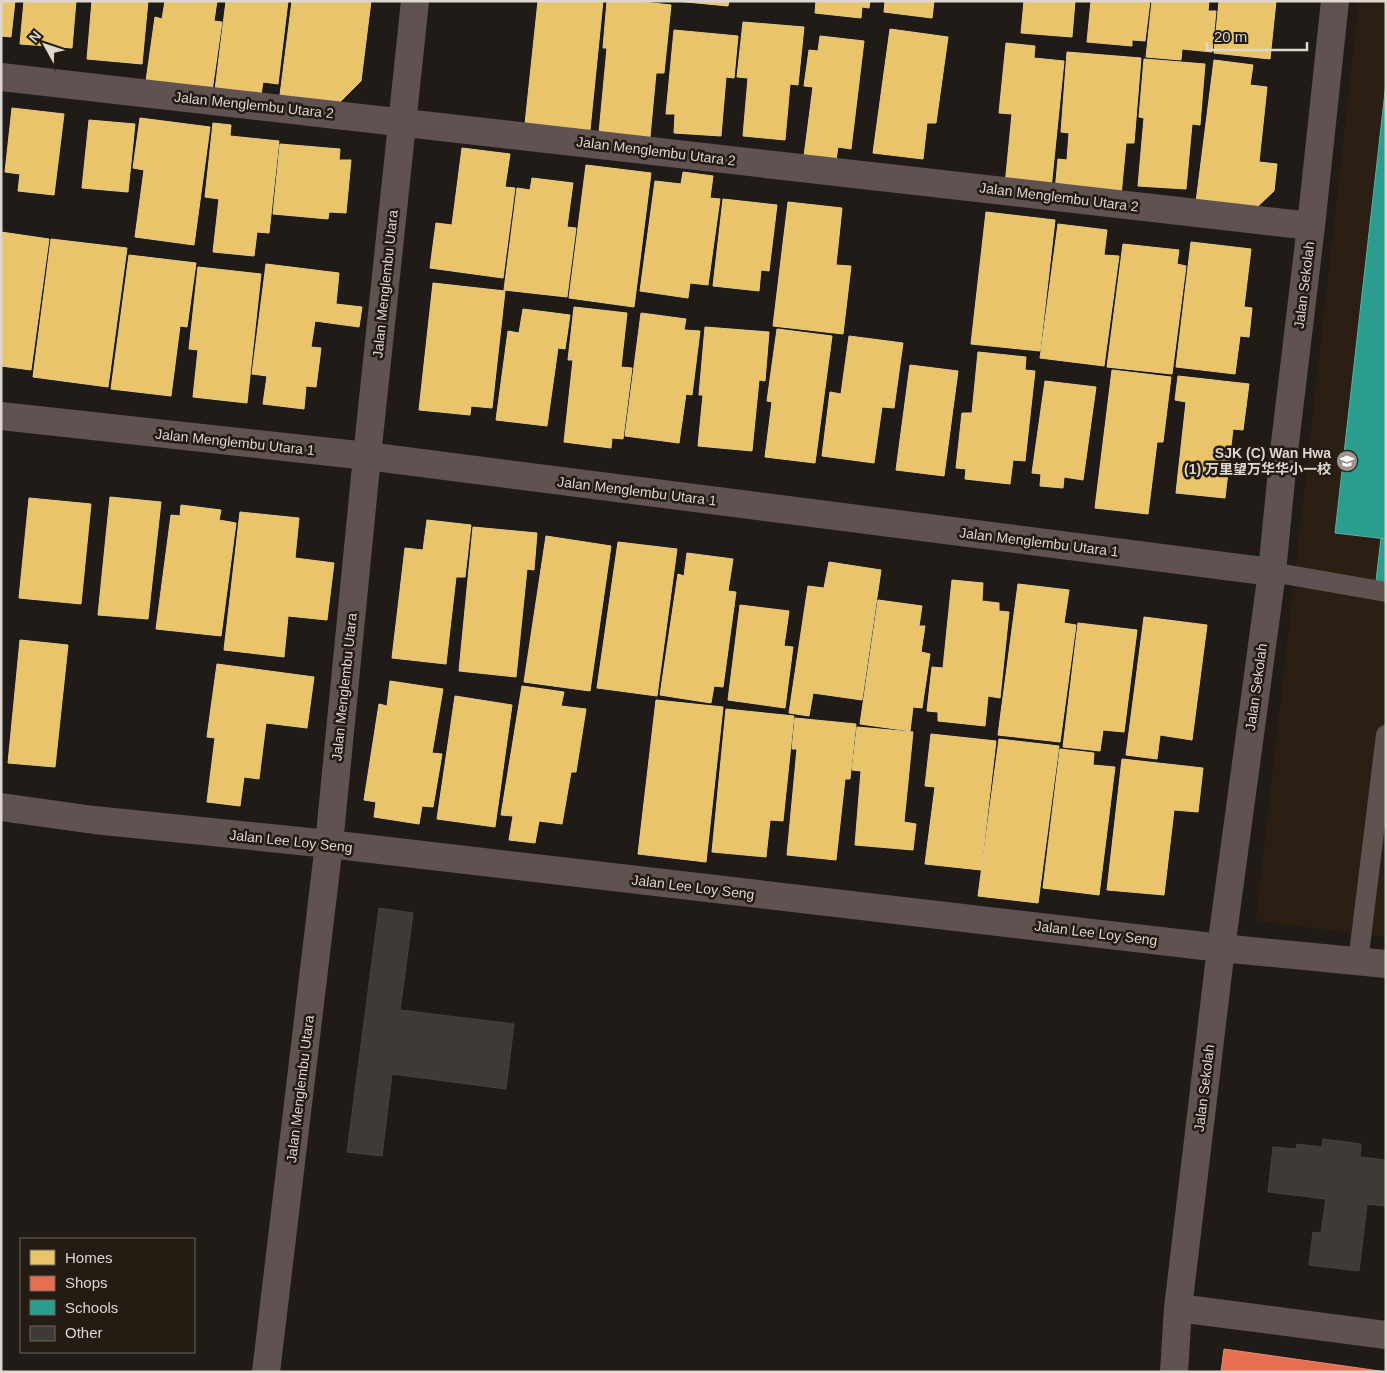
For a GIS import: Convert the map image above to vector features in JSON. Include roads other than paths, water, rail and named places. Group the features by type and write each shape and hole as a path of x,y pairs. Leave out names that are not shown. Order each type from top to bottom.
{"street":[{"name":"Jalan Menglembu Utara","path":"266,1372 329,844 401,122 415,1"},
{"name":"Jalan Sekolah","path":"1174,1372 1178,1308 1221,948 1272,572 1335,1"},
{"name":"Jalan Menglembu Utara 2","path":"1,77 1311,226"},
{"name":"Jalan Menglembu Utara 1","path":"1,416 367,456 1272,572"},
{"name":"Jalan Lee Loy Seng","path":"1,807 94,820 329,844 1221,948 1386,964"},
{"path":"1178,1308 1386,1335"}],"lane":[{"path":"1272,572 1386,592"},
{"path":"1358,962 1386,735"}],"place":[{"name":"SJK (C) Wan Hwa (1) 万里望万华华小一校","path":"1347,461"}]}
